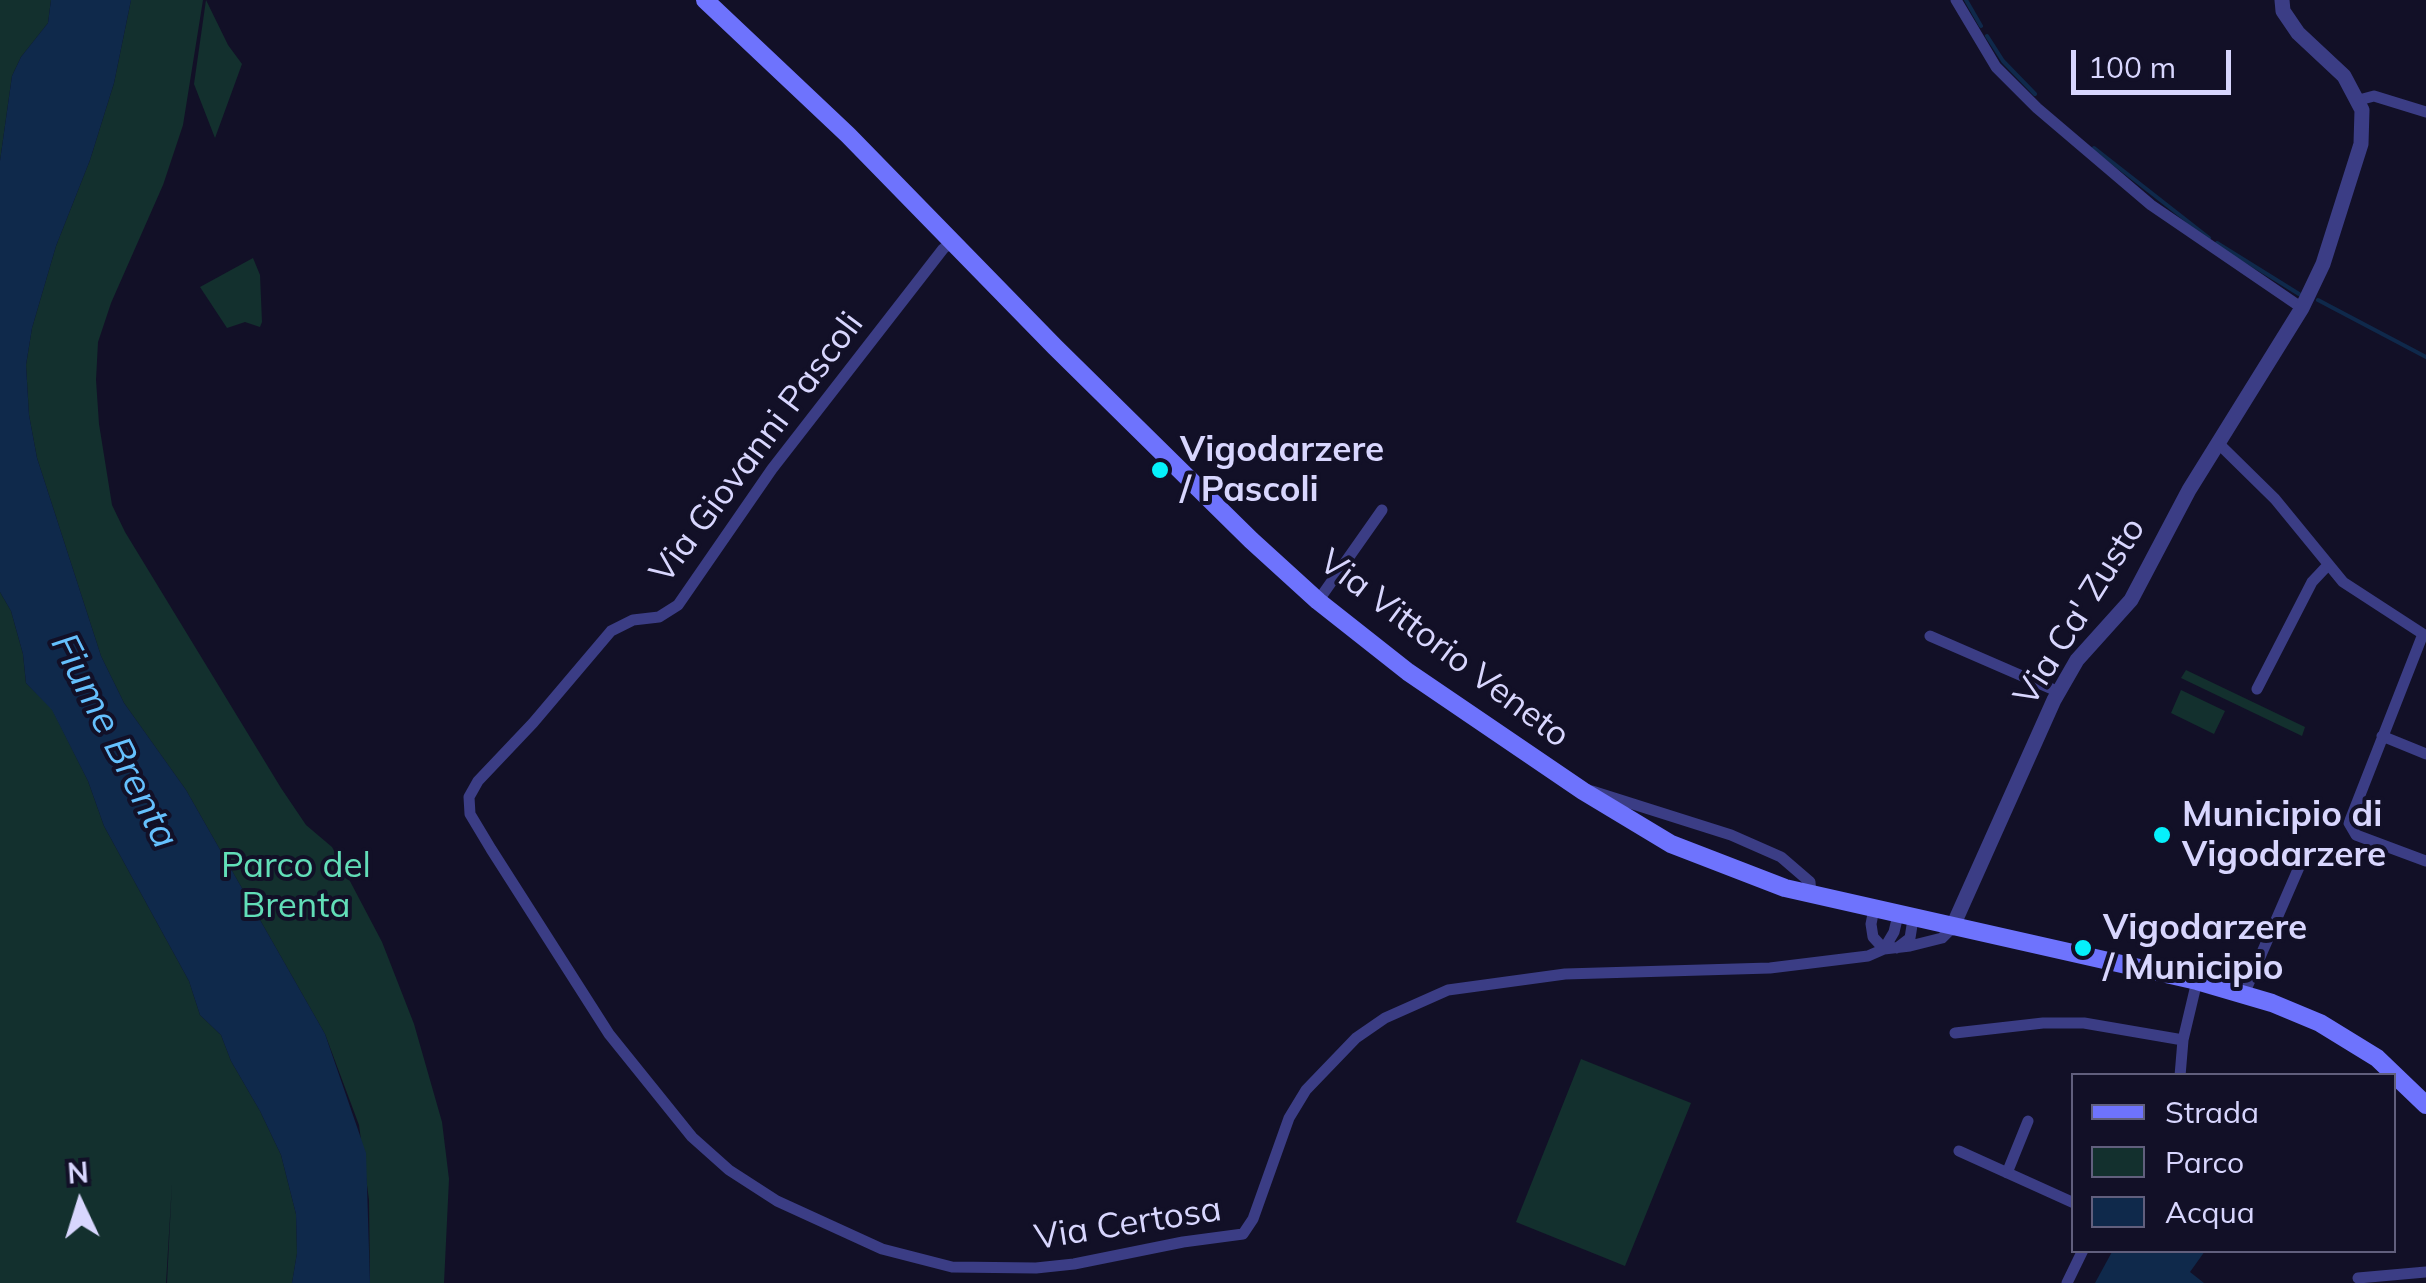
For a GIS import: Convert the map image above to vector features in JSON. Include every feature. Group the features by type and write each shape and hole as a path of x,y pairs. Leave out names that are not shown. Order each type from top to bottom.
{"main road":[{"name":"Via Vittorio Veneto","path":"705,0 848,135 1160,450 1318,601 1408,672 1644,829 1700,858 1811,895 2197,980 2244,994 2298,1013 2341,1034 2392,1073"},
{"name":"Via Vittorio Veneto","path":"2396,1077 2426,1106"}],"street":[{"path":"1956,0 1996,67 2037,108 2151,204 2302,308"},
{"path":"2282,0 2283,11 2298,33 2344,76 2359,100 2374,96 2426,112"},
{"name":"Via Ca' Zusto","path":"1952,928 2077,660 2132,600 2189,490 2302,308 2323,264 2361,144 2359,100"},
{"name":"Via Giovanni Pascoli","path":"469,797 478,781 611,631 633,620 660,617 678,605 772,469 953,241"},
{"path":"2218,442 2275,499 2356,594 2425,635 2349,823 2356,835 2426,861"},
{"path":"1318,601 1382,510"},
{"path":"2258,690 2312,582 2328,565"},
{"path":"1930,636 2059,692"},
{"path":"2382,736 2426,754"},
{"path":"1583,790 1594,790 1731,835 1781,857 1810,882 1811,895"},
{"name":"Via Certosa","path":"469,797 470,814 490,849 609,1034 692,1137 730,1170 777,1201 882,1249 952,1268 1074,1264 1243,1234 1253,1220 1289,1118 1306,1090 1356,1038 1385,1018 1448,990 1565,974 1770,968 1868,956 1942,938 1952,928"},
{"path":"2244,994 2303,858"},
{"path":"1874,910 1873,937 1890,948 1894,932 1905,917"},
{"path":"2180,1073 2183,1040 2197,980"},
{"path":"1955,1033 2043,1023 2084,1023 2183,1040"},
{"path":"2007,1173 2028,1122"},
{"path":"1959,1151 2071,1202"},
{"path":"2067,1283 2082,1253"},
{"path":"2358,1278 2426,1272"}],"green space":[{"path":"0,0 51,0 48,23 21,57 12,76 0,161"},
{"name":"Parco del Brenta","path":"131,0 203,0 183,125 163,185 98,342 99,424 112,505 281,788 306,825 332,847 382,942 414,1024 442,1122 449,1179 444,1283 370,1283 369,1200 359,1125 325,1034 186,790 124,703 101,656 37,458 26,365 32,328 56,246 90,160 114,83"},
{"path":"206,0 242,64 215,138 194,84"},
{"path":"253,258 260,275 262,322 260,327 245,322 227,328 200,287"},
{"path":"0,592 11,611 26,683 52,709 88,781 104,826 189,981 200,1015 221,1035 281,1155 296,1214 297,1253 292,1283 167,1283 172,1183 166,1283 0,1283"},
{"path":"2186,670 2305,727 2302,736 2181,678"},
{"path":"2181,690 2225,711 2214,734 2171,713"},
{"path":"1581,1059 1691,1103 1625,1266 1516,1222"}],"water":[{"name":"Fiume Brenta","path":"51,0 131,0 114,83 90,160 56,246 32,328 26,365 37,458 101,656 124,703 186,790 325,1034 366,1153 370,1283 292,1283 297,1253 296,1214 281,1155 221,1035 200,1015 189,981 104,826 88,781 52,710 26,683 11,611 0,592 0,161 12,76 21,57 48,23"},
{"path":"2111,1253 2204,1253 2190,1272 2204,1283 2095,1283"}],"waterway":[{"path":"1966,0 1981,26"},
{"path":"1987,36 2003,61 2035,94"},
{"path":"2094,148 2209,238"},
{"path":"2217,243 2299,294"},
{"path":"2318,300 2426,357"}],"place":[{"name":"Vigodarzere / Pascoli","path":"1160,470"},
{"name":"Municipio di Vigodarzere","path":"2162,835"},
{"name":"Vigodarzere / Municipio","path":"2083,948"}]}
